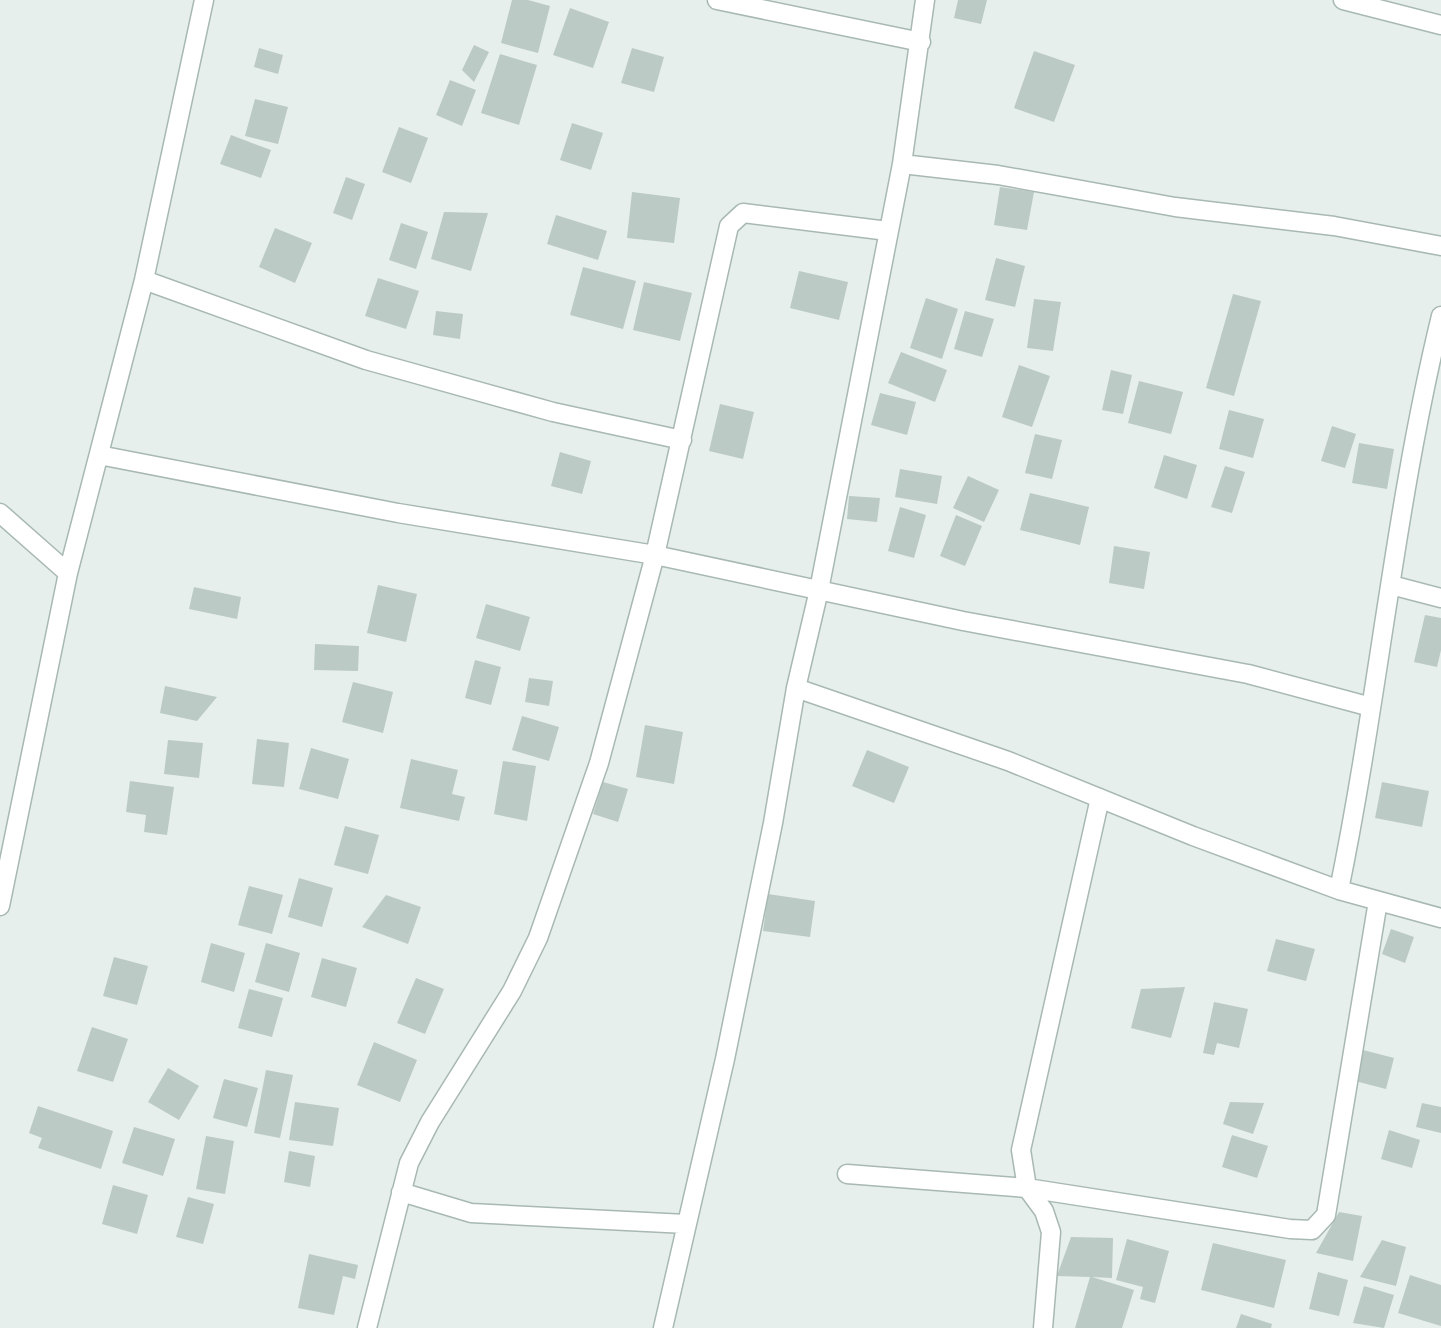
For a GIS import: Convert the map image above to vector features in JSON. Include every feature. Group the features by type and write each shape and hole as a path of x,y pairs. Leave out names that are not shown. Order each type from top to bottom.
{"street":[{"path":"0,906 68,573 144,280 204,0"},
{"path":"717,0 921,42"},
{"path":"663,1328 724,1059 773,823 796,688 819,590 902,164 921,42 925,0"},
{"path":"1343,0 1441,25"},
{"path":"902,164 998,175 1175,207 1335,226 1441,246"},
{"path":"367,1328 409,1163 430,1122 512,991 538,938 599,763 655,555 729,226 743,213 888,231"},
{"path":"144,280 366,360 553,412 682,440"},
{"path":"1339,890 1361,783 1391,585 1441,316"},
{"path":"99,455 398,513 655,555 963,621 1248,674 1371,707"},
{"path":"0,513 68,573"},
{"path":"1391,585 1441,598"},
{"path":"796,688 1008,761 1339,890 1441,918"},
{"path":"1043,1328 1051,1232 1044,1211 1027,1188 1021,1150 1100,798"},
{"path":"847,1174 1027,1188 1290,1229 1312,1230 1326,1215 1378,901"},
{"path":"401,1192 471,1213 686,1224"}],"building":[{"path":"512,0 528,0 550,6 538,53 501,43"},
{"path":"958,0 987,0 981,24 954,18"},
{"path":"570,8 609,22 593,68 553,55"},
{"path":"474,45 489,52 474,82 462,70"},
{"path":"259,48 283,55 278,74 254,67"},
{"path":"632,48 664,57 654,92 621,83"},
{"path":"1034,51 1075,65 1054,122 1014,108"},
{"path":"500,54 537,65 519,125 481,113"},
{"path":"450,80 476,90 462,126 436,115"},
{"path":"255,99 288,107 278,144 245,136"},
{"path":"572,123 603,133 591,170 560,160"},
{"path":"399,127 428,138 411,183 382,172"},
{"path":"231,135 271,150 261,178 220,164"},
{"path":"346,177 365,184 352,220 333,213"},
{"path":"1000,187 1034,192 1027,230 994,225"},
{"path":"632,192 680,198 674,243 627,238"},
{"path":"444,212 488,213 471,271 431,259"},
{"path":"556,215 607,231 598,260 547,244"},
{"path":"401,223 428,232 416,269 389,260"},
{"path":"275,228 312,243 295,283 259,267"},
{"path":"996,258 1025,266 1015,307 985,300"},
{"path":"583,267 636,281 623,329 570,315"},
{"path":"799,271 848,282 839,320 790,308"},
{"path":"378,278 419,291 406,329 365,316"},
{"path":"644,282 692,293 680,341 633,330"},
{"path":"1233,294 1261,301 1234,396 1206,388"},
{"path":"926,298 958,309 942,359 910,348"},
{"path":"1034,299 1061,302 1053,351 1027,348"},
{"path":"436,311 463,314 460,339 433,335"},
{"path":"965,311 994,319 982,357 954,349"},
{"path":"901,352 947,370 935,402 888,383"},
{"path":"1019,365 1050,376 1032,427 1002,417"},
{"path":"1111,370 1132,375 1123,414 1102,410"},
{"path":"1139,381 1183,392 1171,434 1128,423"},
{"path":"880,393 916,402 907,435 871,425"},
{"path":"720,404 754,412 743,459 709,451"},
{"path":"1229,410 1264,419 1253,458 1219,449"},
{"path":"1332,426 1356,434 1345,468 1321,461"},
{"path":"1035,434 1062,440 1052,479 1025,473"},
{"path":"1359,443 1394,449 1387,489 1352,483"},
{"path":"560,452 591,461 582,494 551,486"},
{"path":"1164,455 1197,465 1187,499 1154,488"},
{"path":"1225,466 1245,472 1232,513 1211,507"},
{"path":"900,469 942,476 937,504 895,497"},
{"path":"968,476 999,490 984,522 953,508"},
{"path":"1030,493 1089,507 1080,545 1020,530"},
{"path":"849,496 880,498 877,522 847,519"},
{"path":"900,507 926,515 914,558 888,551"},
{"path":"956,515 982,526 965,566 940,556"},
{"path":"1114,546 1150,552 1144,589 1109,583"},
{"path":"378,585 417,594 406,642 367,633"},
{"path":"194,587 241,597 237,619 189,609"},
{"path":"486,604 530,617 520,651 476,638"},
{"path":"1425,615 1441,618 1441,650 1437,667 1414,662"},
{"path":"315,644 359,646 358,671 314,670"},
{"path":"475,660 501,667 491,705 465,698"},
{"path":"529,678 553,681 549,706 525,702"},
{"path":"353,682 393,692 383,733 342,722"},
{"path":"165,686 217,697 197,721 160,713"},
{"path":"522,716 559,727 549,761 512,750"},
{"path":"645,725 683,732 674,784 636,777"},
{"path":"257,739 289,743 284,787 252,784"},
{"path":"168,740 203,743 199,778 164,774"},
{"path":"311,748 349,759 338,799 299,789"},
{"path":"867,750 909,767 894,803 852,786"},
{"path":"411,759 458,770 452,794 465,797 459,821 400,808"},
{"path":"503,761 536,766 527,821 494,814"},
{"path":"130,781 174,787 167,835 144,832 146,815 126,812"},
{"path":"603,782 628,789 618,822 593,814"},
{"path":"1382,782 1429,791 1422,827 1375,818"},
{"path":"345,826 379,835 368,874 334,865"},
{"path":"299,878 333,888 322,927 288,917"},
{"path":"249,886 283,895 272,934 238,925"},
{"path":"768,894 815,901 810,937 763,931"},
{"path":"386,895 421,907 408,944 362,927"},
{"path":"1391,929 1414,937 1405,963 1382,954"},
{"path":"1276,939 1315,949 1306,981 1267,971"},
{"path":"211,943 245,953 234,992 201,982"},
{"path":"266,943 300,953 289,992 255,982"},
{"path":"114,957 148,966 137,1005 103,996"},
{"path":"322,958 357,968 346,1007 311,997"},
{"path":"416,978 444,989 425,1034 397,1023"},
{"path":"1185,987 1171,1038 1131,1028 1141,989"},
{"path":"249,989 283,998 272,1037 238,1028"},
{"path":"1214,1002 1248,1009 1239,1048 1217,1043 1214,1055 1203,1053"},
{"path":"92,1027 128,1039 113,1082 77,1071"},
{"path":"374,1042 417,1060 400,1102 357,1085"},
{"path":"1363,1050 1394,1058 1386,1089 1355,1081"},
{"path":"168,1068 199,1086 179,1120 148,1102"},
{"path":"266,1070 293,1075 280,1138 254,1133"},
{"path":"224,1079 258,1088 247,1127 213,1118"},
{"path":"295,1102 339,1108 333,1146 289,1140"},
{"path":"1230,1102 1264,1103 1253,1134 1223,1124"},
{"path":"1422,1103 1441,1107 1441,1133 1416,1127"},
{"path":"38,1106 113,1131 101,1169 38,1148 42,1138 29,1133"},
{"path":"134,1127 175,1139 163,1176 122,1163"},
{"path":"1389,1130 1420,1140 1412,1168 1381,1159"},
{"path":"1232,1135 1268,1146 1257,1178 1222,1167"},
{"path":"206,1136 234,1141 225,1194 196,1189"},
{"path":"289,1151 315,1156 310,1187 284,1182"},
{"path":"113,1185 148,1195 137,1234 102,1224"},
{"path":"188,1197 214,1204 203,1244 176,1237"},
{"path":"1339,1212 1362,1216 1353,1261 1316,1253"},
{"path":"1071,1237 1113,1238 1112,1278 1092,1277 1134,1290 1122,1328 1075,1328 1090,1277 1057,1276"},
{"path":"1127,1239 1169,1251 1155,1303 1140,1299 1143,1287 1116,1280"},
{"path":"1382,1240 1406,1247 1396,1286 1360,1277"},
{"path":"1213,1243 1286,1260 1274,1308 1201,1290"},
{"path":"309,1254 358,1265 355,1279 343,1276 334,1315 298,1308"},
{"path":"1318,1272 1348,1280 1339,1316 1309,1309"},
{"path":"1410,1275 1441,1285 1441,1326 1398,1313"},
{"path":"1364,1286 1394,1295 1384,1328 1353,1323"},
{"path":"1241,1314 1272,1324 1271,1328 1236,1328"}]}
